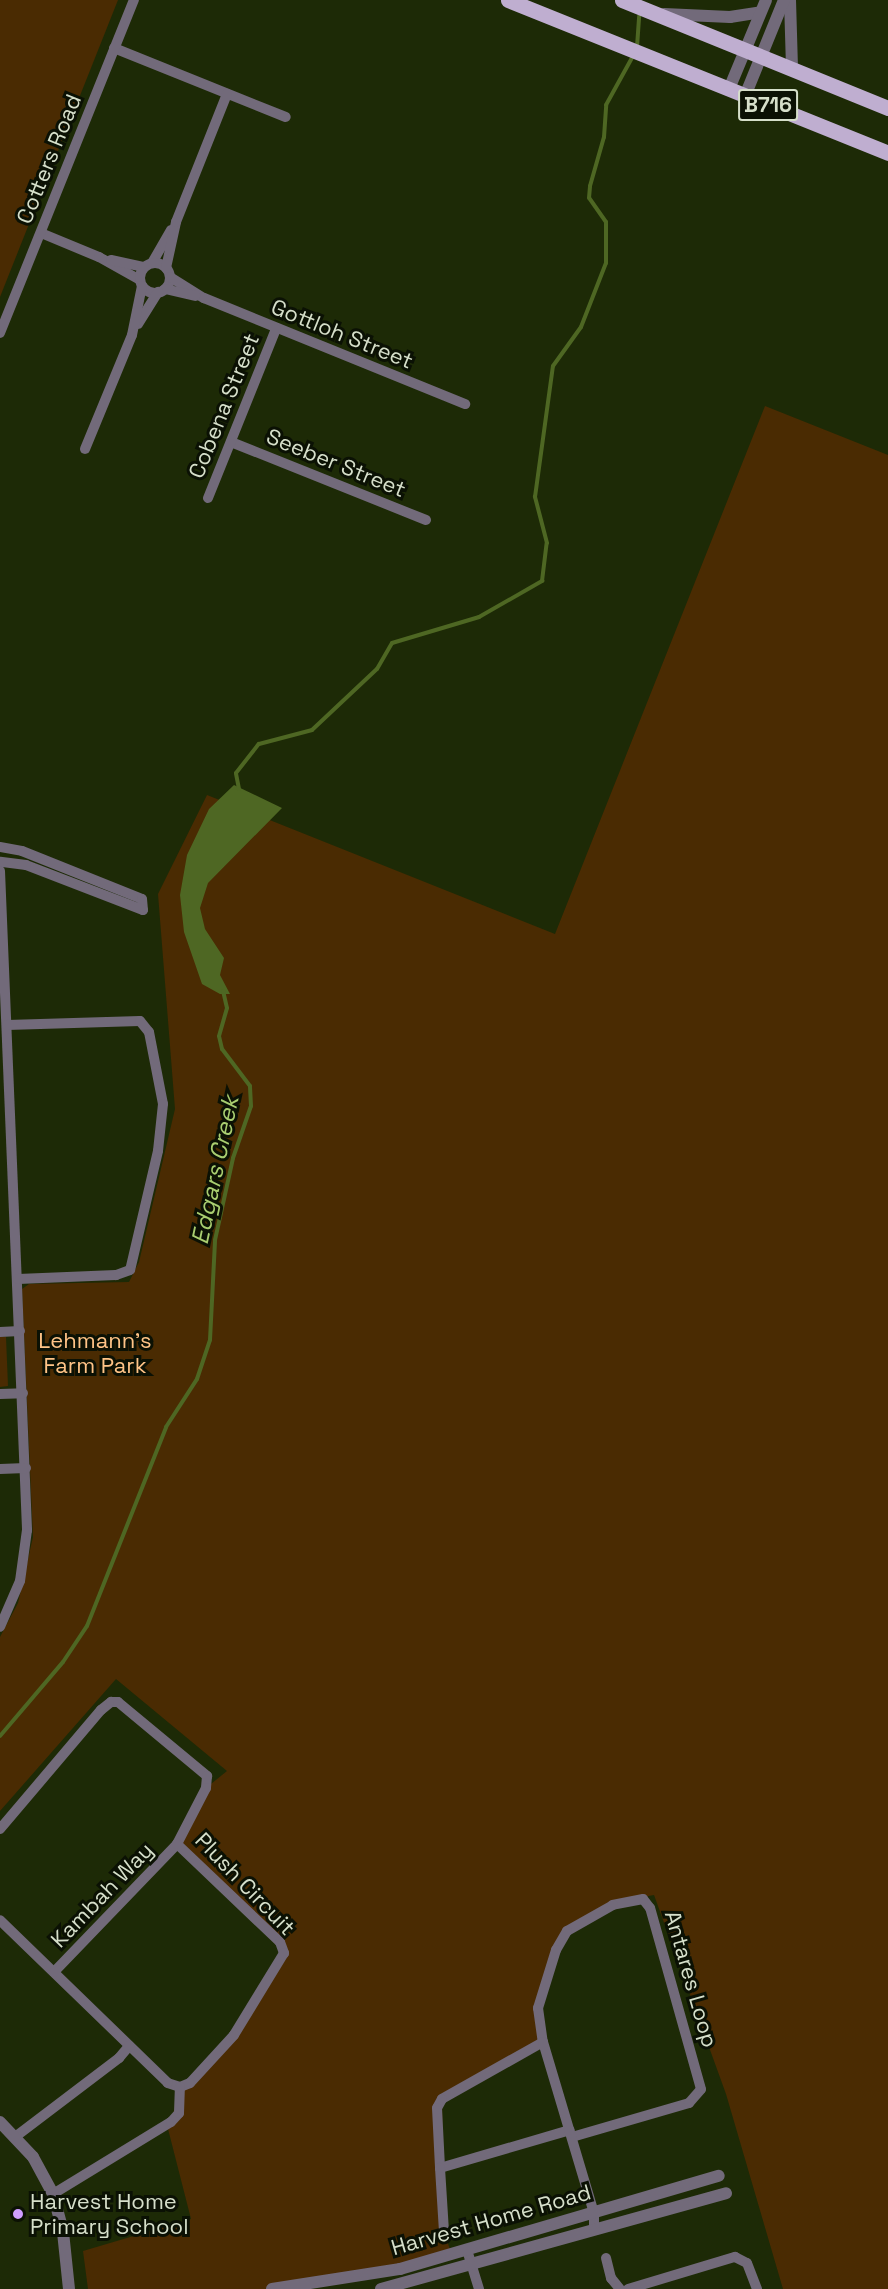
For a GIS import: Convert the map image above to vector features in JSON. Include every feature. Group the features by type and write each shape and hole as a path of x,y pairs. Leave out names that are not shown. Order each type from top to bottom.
{"main road":[{"name":"B716","path":"508,0 888,153"},
{"name":"B716","path":"622,0 888,108"}],"street":[{"name":"Cotters Road","path":"0,333 134,0"},
{"path":"729,89 765,0"},
{"path":"745,96 784,0"},
{"path":"790,0 792,69"},
{"path":"657,14 730,17 760,12"},
{"path":"114,48 286,117"},
{"path":"86,449 132,334 141,283 148,265 176,222 227,94"},
{"path":"132,334 162,291 168,272 176,222"},
{"path":"40,234 99,257 141,283"},
{"path":"99,257 148,265"},
{"name":"Gottloh Street","path":"148,265 168,272 204,298"},
{"name":"Gottloh Street","path":"141,283 162,291 204,298 465,404"},
{"name":"Cobena Street","path":"208,498 276,328"},
{"name":"Seeber Street","path":"231,442 426,520"},
{"path":"0,847 22,851 142,900 143,910 26,865 0,862"},
{"path":"0,871 3,996 7,1025 26,1468 26,1547 14,1597 0,1627"},
{"path":"87,890 91,879"},
{"path":"7,1025 140,1021 150,1032 163,1104 158,1151 130,1270 116,1275 18,1279"},
{"path":"0,1332 20,1331"},
{"path":"0,1394 22,1393"},
{"path":"0,1469 26,1468"},
{"name":"Plush Circuit","path":"0,1829 106,1705 115,1701 122,1704 207,1776 208,1784 177,1844 280,1942 284,1953 234,2035 190,2083 180,2087"},
{"name":"Kambah Way","path":"54,1972 177,1844"},
{"name":"Antares Loop","path":"571,2133 689,2103 701,2089 651,1908 643,1899 628,1899 577,1923 561,1940 538,2008 543,2042 594,2213 594,2230"},
{"path":"0,1920 168,2083 180,2087 179,2113 171,2122 53,2194"},
{"path":"444,2232 437,2108 441,2099 543,2042"},
{"path":"15,2137 119,2058 129,2046"},
{"path":"0,2122 33,2157 53,2194 63,2232 69,2289"},
{"path":"440,2168 571,2133"},
{"name":"Harvest Home Road","path":"272,2289 400,2269 719,2176"},
{"name":"Harvest Home Road","path":"381,2289 472,2266 726,2193"},
{"path":"467,2250 479,2289"},
{"path":"628,2289 735,2257 747,2263 757,2289"},
{"path":"606,2259 611,2278 620,2289"}],"green space":[{"path":"0,0 118,0 0,297"},
{"name":"Lehmann’s Farm Park","path":"765,406 888,455 888,2289 783,2289 726,2094 654,1895 638,1898 567,1931 540,1996 543,2042 442,2099 444,2232 452,2255 272,2289 88,2289 83,2251 191,2219 167,2125 171,2122 180,2087 224,2047 284,1953 177,1844 206,1788 227,1771 116,1679 0,1811 0,1637 18,1603 33,1537 22,1289 29,1284 129,1282 139,1262 175,1109 158,894 207,795 555,934"},
{"path":"0,1337 6,1337 8,1386 0,1387"}],"shaded area":[{"path":"234,785 282,808 208,883 200,908 205,929 224,958 220,975 230,994 220,994 202,984 184,932 180,895 187,855 209,809"}],"waterway":[{"name":"Edgars Creek","path":"637,47 639,16"},
{"name":"Edgars Creek","path":"239,789 236,773 259,744 312,730 377,669 392,643 479,617 542,581 547,543 535,497 553,366 581,327 606,263 606,222 589,198 590,186 604,137 606,105 634,54"},
{"name":"Edgars Creek","path":"0,1736 63,1662 87,1626 166,1427 197,1379 210,1340 215,1240 233,1158 251,1106 250,1086 222,1049 219,1036 227,1008 223,991"}],"place":[{"name":"Harvest Home Primary School","path":"18,2214"}]}
